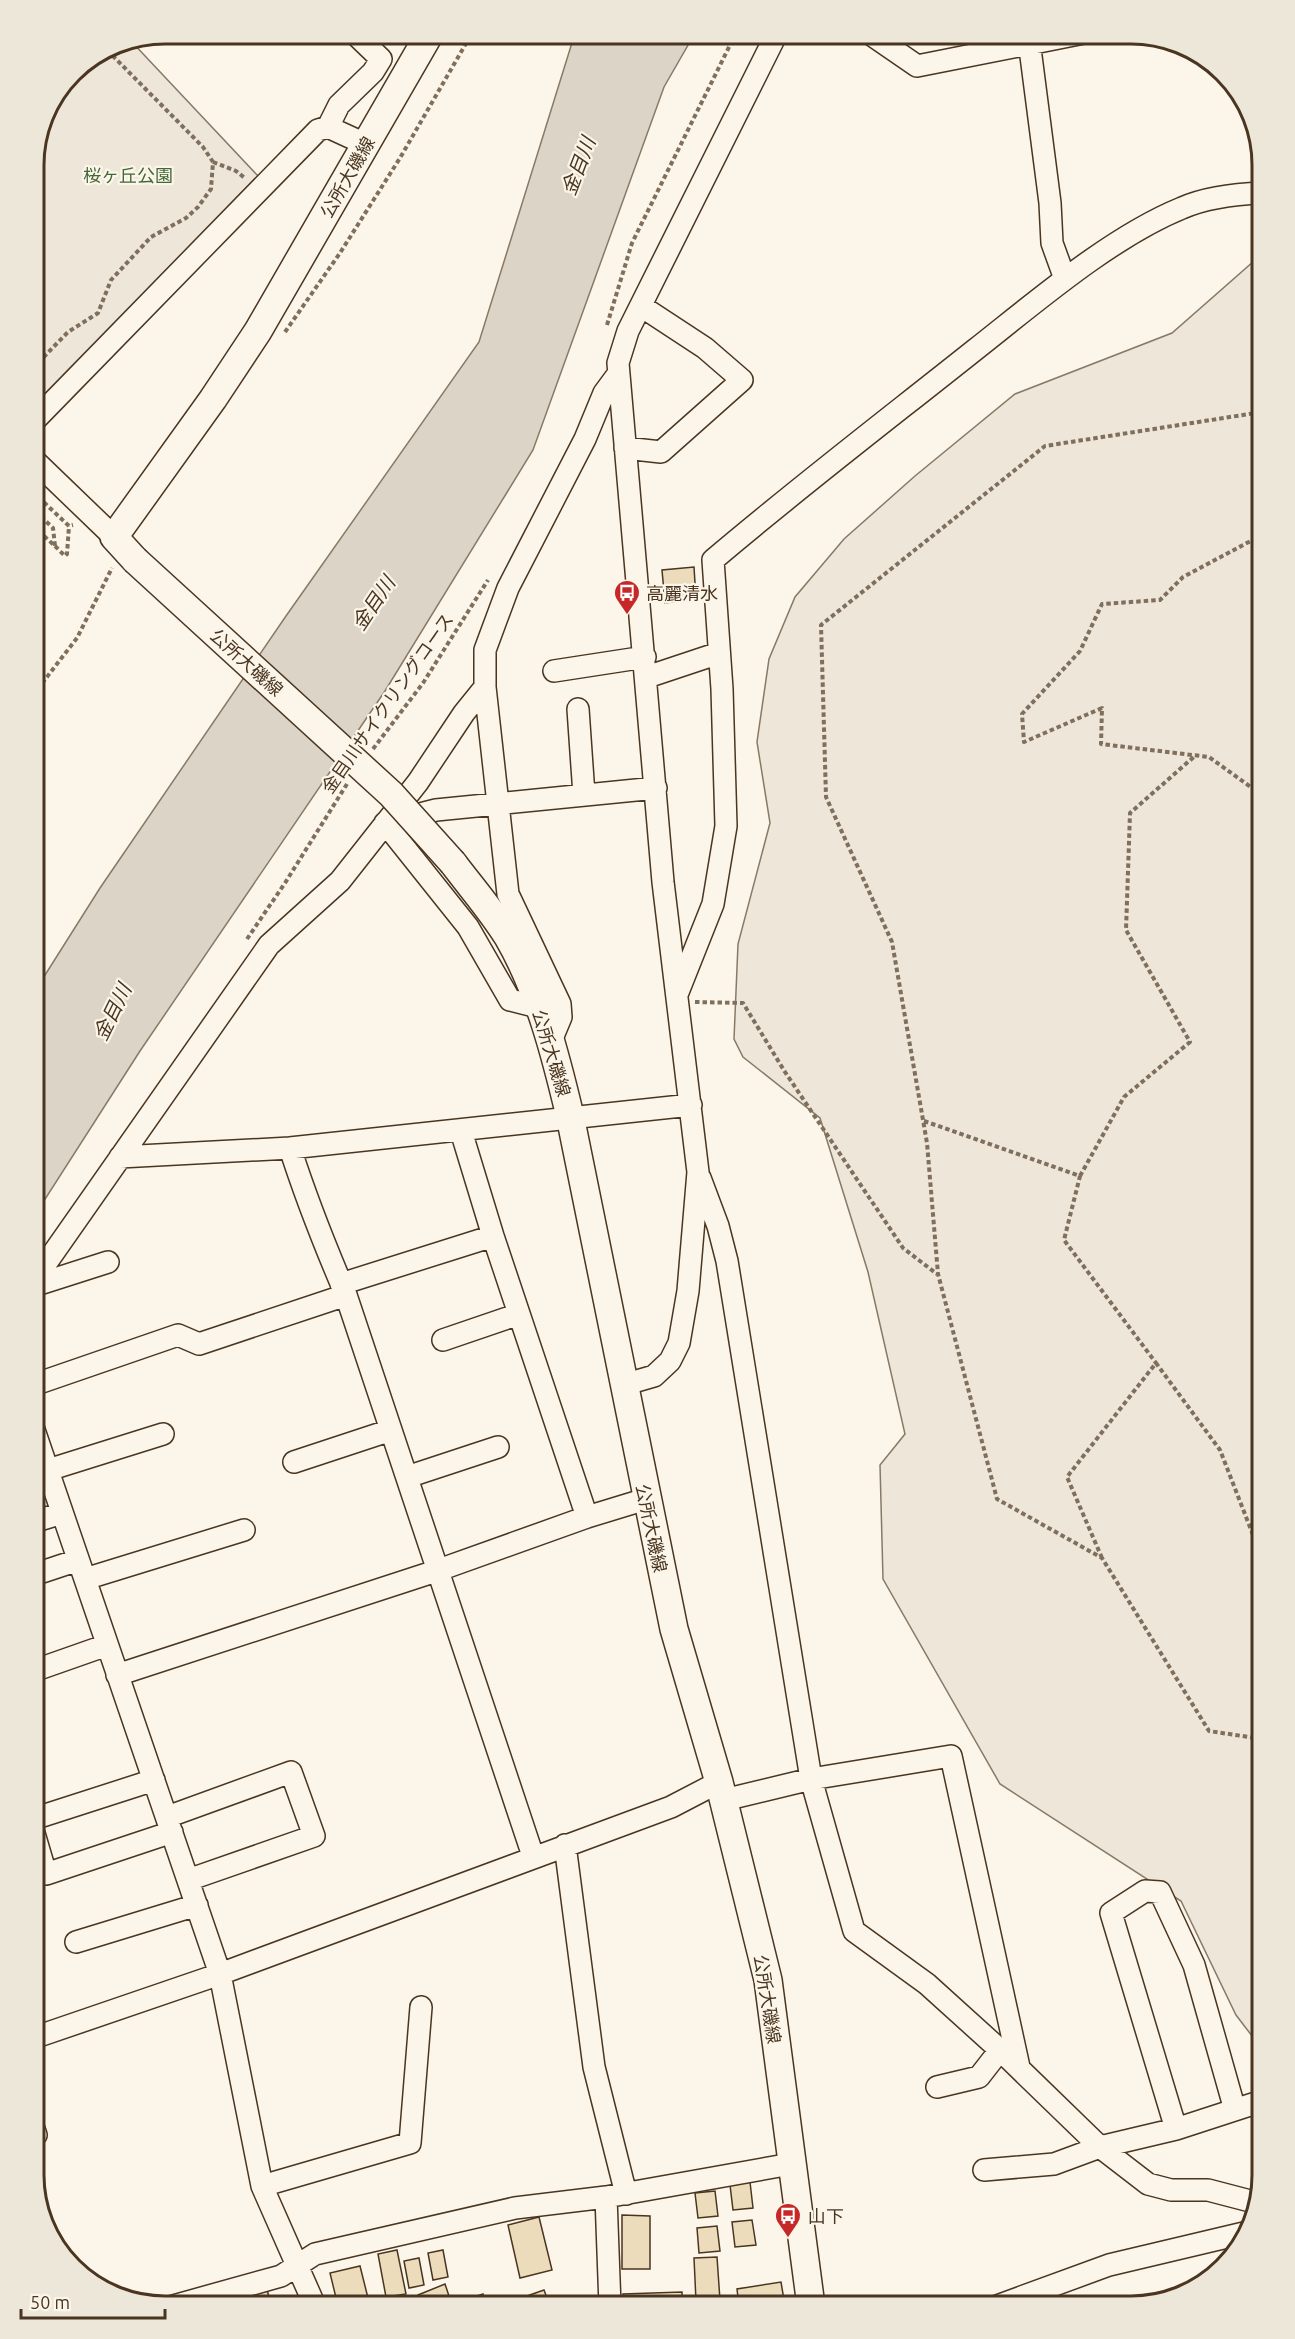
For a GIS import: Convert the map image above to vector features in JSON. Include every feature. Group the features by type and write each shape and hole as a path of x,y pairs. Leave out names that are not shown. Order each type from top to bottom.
{"main road":[{"name":"公所大磯線","path":"424,44 258,330 213,399 121,553 391,794 453,863 508,938 538,1007 551,1041 570,1116 674,1629 721,1791 768,1980 810,2296"}],"street":[{"path":"328,128 339,105 374,72 381,59 365,44"},
{"path":"623,1385 654,1376 670,1361 679,1343 688,1291 698,1172 663,882 646,667 618,374 623,341 772,44"},
{"path":"885,44 917,66 1008,44"},
{"path":"1030,44 1050,203 1052,243 1065,279"},
{"path":"44,411 318,130 328,128 365,144"},
{"path":"678,998 713,904 726,826 713,560 782,502 1065,279 1146,226 1183,207 1233,194 1252,193"},
{"path":"625,448 661,452 742,380 705,348 641,306"},
{"path":"551,1041 561,1017 560,1004 508,894 485,687 485,650 508,588 576,457 604,393 618,374"},
{"path":"44,470 121,553"},
{"path":"554,671 646,667 719,653"},
{"path":"44,1268 269,945 340,881 418,782 464,713 485,687"},
{"path":"578,709 584,795"},
{"path":"385,823 436,810 656,788"},
{"path":"385,823 468,927 510,1000 538,1007"},
{"path":"120,1157 290,1148 461,1131 570,1116 691,1105"},
{"path":"461,1131 493,1236 587,1516"},
{"path":"290,1148 312,1217 321,1233 343,1290 391,1430 533,1857"},
{"path":"698,1172 718,1226 727,1261 811,1779 854,1931 927,1984 1000,2050 1100,2147 1148,2184 1170,2190 1208,2190 1248,2200"},
{"path":"44,1381 178,1335 199,1344 493,1236"},
{"path":"44,1281 108,1262"},
{"path":"443,1340 519,1314"},
{"path":"294,1462 391,1430"},
{"path":"48,1470 164,1434"},
{"path":"407,1477 498,1447"},
{"path":"44,1459 220,1974 261,2186 310,2295"},
{"path":"117,1675 436,1571 587,1516 646,1499"},
{"path":"44,1519 62,1513"},
{"path":"44,1574 82,1570 244,1530"},
{"path":"44,1667 107,1645"},
{"path":"44,2034 220,1974 565,1845 721,1791 951,1756 1018,2067"},
{"path":"44,1867 46,1874 291,1772 314,1836 188,1880"},
{"path":"44,1816 154,1780"},
{"path":"565,1845 594,2067 616,2195 611,2295"},
{"path":"1176,2129 1111,1913 1145,1891 1160,1892 1194,1965 1235,2110"},
{"path":"76,1942 197,1905"},
{"path":"261,2186 410,2143 421,2007"},
{"path":"937,2087 979,2077 1000,2050"},
{"path":"984,2170 1054,2164 1100,2147 1176,2129 1252,2105"},
{"path":"212,2295 280,2276 315,2254 515,2208 616,2195 791,2164"},
{"path":"1025,2296 1109,2265 1235,2235"}],"path":[{"path":"277,338 290,328 346,244 400,158 466,44"},
{"path":"606,330 635,234 730,44"},
{"path":"113,55 162,103 213,162 236,171 260,191"},
{"path":"44,357 68,332 98,312 111,280 151,237 186,218 198,207 211,189 213,162"},
{"path":"1102,1558 997,1499 938,1274 924,1121 892,942 826,797 821,625 1045,446 1252,414"},
{"path":"44,502 69,526"},
{"path":"44,519 53,528 55,546"},
{"path":"69,526 76,523"},
{"path":"44,536 65,556 69,526"},
{"path":"1252,540 1183,577 1161,600 1102,604 1080,651 1022,714 1024,742 1102,708 1101,744 1209,757 1252,788"},
{"path":"44,681 77,638 121,553"},
{"name":"金目川サイクリングコース","path":"371,752 423,683 492,574"},
{"path":"1196,755 1130,813 1126,930 1190,1042 1124,1097 1080,1176 1064,1240 1220,1450 1252,1532"},
{"name":"金目川サイクリングコース","path":"244,944 352,776"},
{"path":"678,998 743,1003 785,1072 903,1248 938,1274"},
{"path":"924,1121 1080,1176"},
{"path":"1156,1363 1067,1477 1102,1558 1209,1731 1252,1737"}],"green space":[{"name":"桜ヶ丘公園","path":"137,47 258,176 44,398 44,156 53,118 73,85 97,64 125,50"},
{"path":"1252,263 1252,2036 1236,2015 1181,1901 1000,1784 883,1579 880,1465 905,1434 868,1272 820,1118 743,1057 734,1039 738,944 770,823 757,742 769,659 795,597 844,539 915,476 1015,394 1172,333"}],"water":[{"name":"金目川","path":"572,44 689,44 664,87 533,450 385,691 140,1051 44,1201 44,977 100,888 286,616 479,342"}],"building":[{"path":"694,567 696,599 665,603 662,570"},
{"path":"750,2182 753,2208 733,2210 730,2185"},
{"path":"715,2191 718,2216 698,2218 695,2193"},
{"path":"622,2215 650,2216 650,2269 622,2269"},
{"path":"539,2217 552,2270 520,2278 508,2225"},
{"path":"752,2220 756,2245 735,2247 732,2222"},
{"path":"717,2226 720,2251 699,2253 697,2228"},
{"path":"397,2250 406,2294 386,2295 378,2254"},
{"path":"443,2250 448,2277 433,2280 428,2253"},
{"path":"717,2257 720,2296 696,2296 694,2258"},
{"path":"419,2258 424,2285 409,2288 404,2261"},
{"path":"360,2266 367,2295 335,2295 330,2273"},
{"path":"781,2282 783,2296 738,2296 737,2289"},
{"path":"445,2284 449,2295 418,2295"},
{"path":"267,2289 268,2295 245,2295"},
{"path":"544,2290 546,2295 529,2295"},
{"path":"682,2292 682,2296 623,2294"}],"place":[{"name":"高麗清水","path":"627,616"},
{"name":"山下","path":"788,2239"}]}
